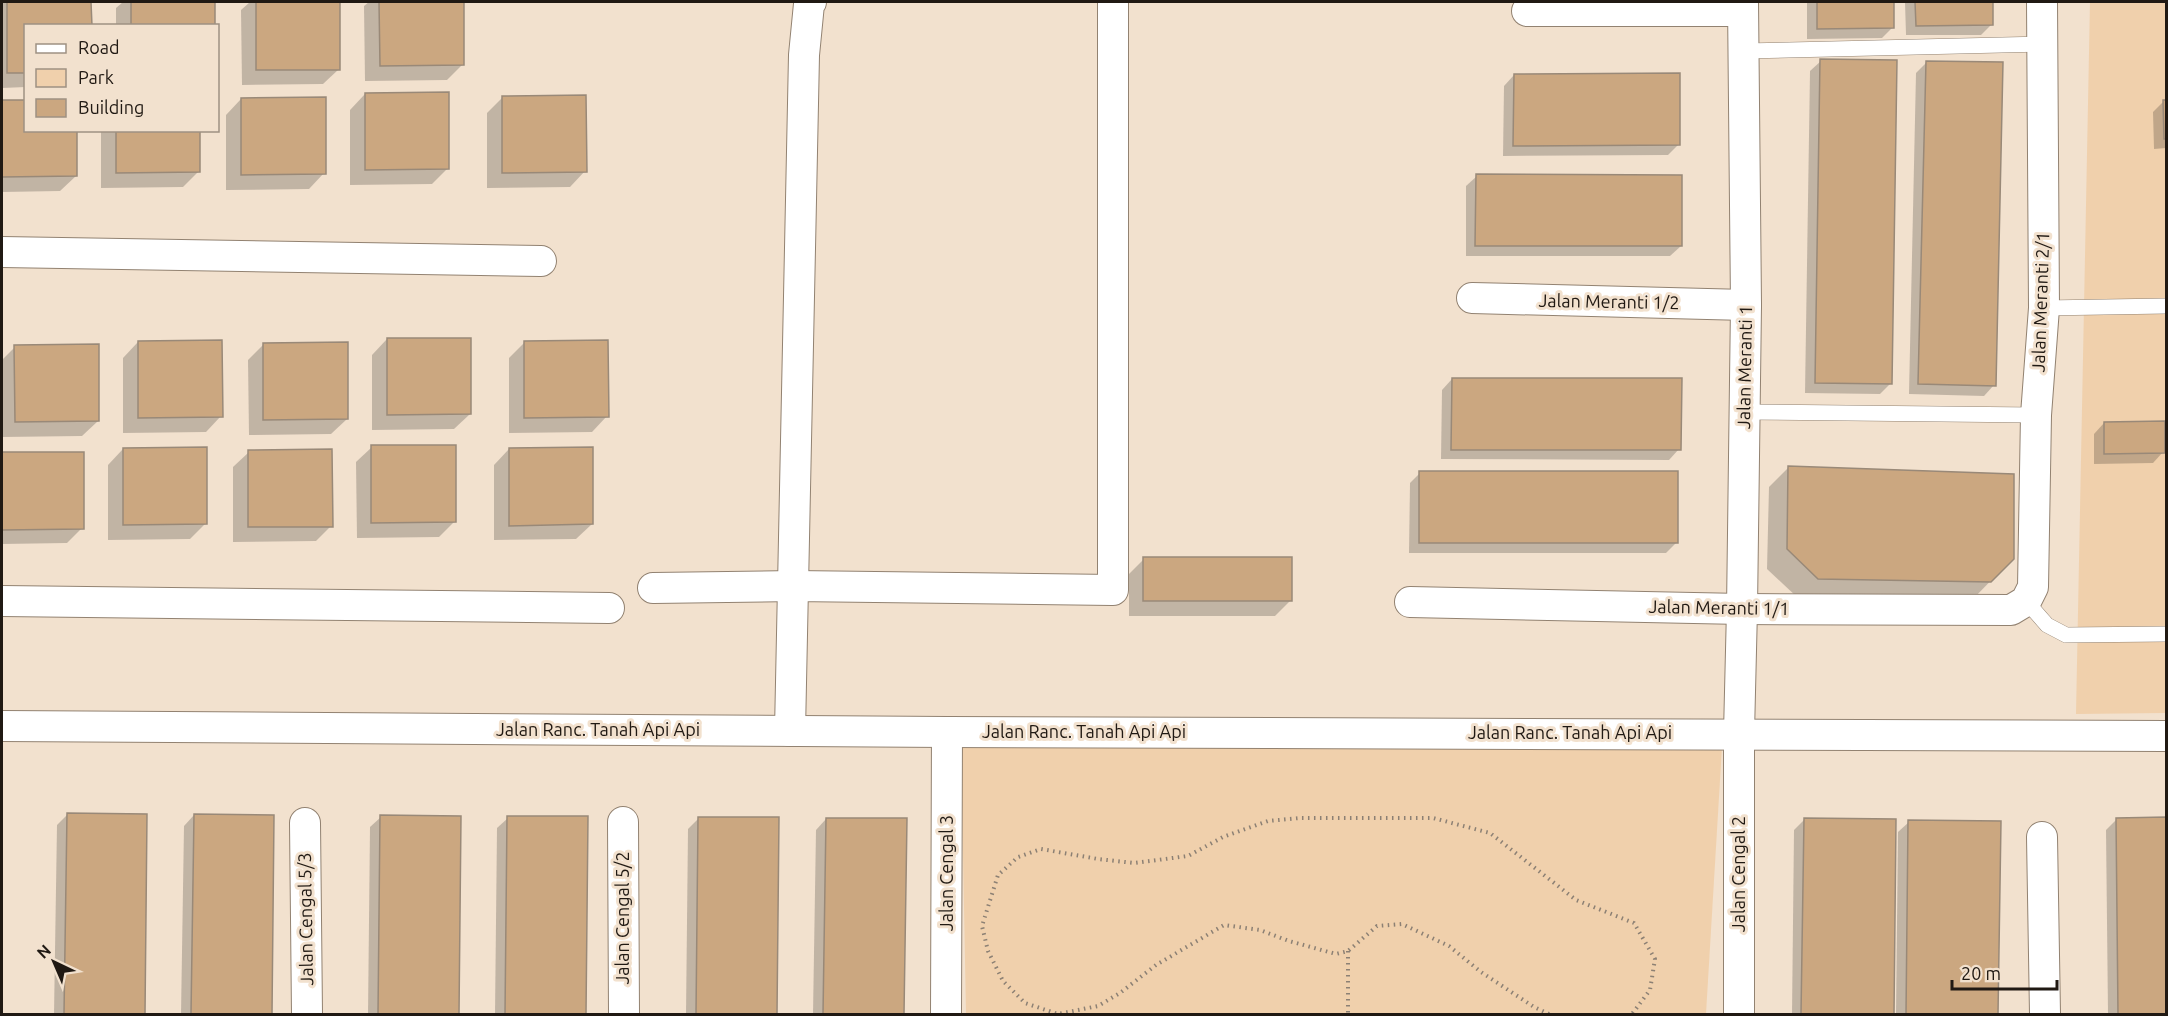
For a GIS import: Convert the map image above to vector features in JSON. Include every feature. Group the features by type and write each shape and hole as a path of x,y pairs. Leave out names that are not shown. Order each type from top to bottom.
{"street":[{"path":"790,731 804,55 811,2"},
{"path":"652,588 794,586 1113,590 1113,2"},
{"name":"Jalan Meranti 2/1","path":"2026,601 2033,587 2036,415 2044,308 2042,2"},
{"path":"1527,11 1743,6"},
{"name":"Jalan Meranti 1","path":"1739,733 1746,305 1743,6"},
{"path":"2,252 541,261"},
{"name":"Jalan Meranti 1/2","path":"1472,298 1746,305"},
{"path":"2,601 609,608"},
{"name":"Jalan Meranti 1/1","path":"1410,602 1742,609 2011,610 2026,601"},
{"name":"Jalan Ranc. Tanah Api Api","path":"2,726 2166,736"},
{"name":"Jalan Cengal 3","path":"946,1014 947,732"},
{"name":"Jalan Cengal 2","path":"1738,1014 1739,733"},
{"name":"Jalan Cengal 5/2","path":"622,822 624,1014"},
{"name":"Jalan Cengal 5/3","path":"305,823 307,1014"},
{"path":"2042,837 2044,1014"}],"lane":[{"path":"1744,51 2041,44"},
{"path":"2044,308 2166,306"},
{"path":"1744,412 2036,415"},
{"path":"2026,601 2047,625 2066,635 2166,634"}],"path":[{"path":"1549,1014 1533,1007 1481,972 1449,946 1402,924 1377,926 1348,951 1336,954 1260,930 1224,925 1156,965 1120,993 1098,1006 1058,1014 1025,1003 1003,981 988,951 982,926 998,875 1018,857 1041,849 1134,863 1188,856 1223,837 1268,821 1299,818 1433,818 1490,833 1576,900 1634,923 1655,959 1650,990 1632,1014"},
{"path":"1348,951 1348,1014"}],"green space":[{"path":"2090,2 2166,2 2166,713 2076,714"},
{"path":"961,746 1722,747 1706,1014 966,1014"}],"building":[{"path":"7,2 91,2 92,24 24,24 24,73 7,73"},
{"path":"131,2 215,2 215,24 131,24"},
{"path":"256,2 340,2 340,70 256,70"},
{"path":"379,2 464,2 464,65 380,66"},
{"path":"1817,2 1894,2 1894,28 1817,29"},
{"path":"1915,2 1993,2 1993,25 1916,26"},
{"path":"1820,59 1897,60 1892,384 1815,383"},
{"path":"1926,61 2003,62 1996,386 1918,384"},
{"path":"1680,73 1680,145 1513,146 1514,74"},
{"path":"449,92 449,169 365,170 365,93"},
{"path":"586,95 587,172 502,173 502,96"},
{"path":"326,97 326,174 241,175 241,98"},
{"path":"2,100 24,100 24,132 77,132 77,176 2,177"},
{"path":"2163,100 2166,100 2166,139 2164,139"},
{"path":"116,132 200,132 200,172 116,173"},
{"path":"1476,174 1682,175 1682,246 1475,246"},
{"path":"387,338 471,338 471,414 387,415"},
{"path":"222,340 223,417 138,418 138,341"},
{"path":"608,340 609,417 524,418 524,341"},
{"path":"348,342 348,419 263,420 263,343"},
{"path":"99,344 99,421 15,422 14,345"},
{"path":"1452,378 1682,378 1681,450 1451,450"},
{"path":"2165,421 2165,453 2104,454 2104,422"},
{"path":"371,445 456,445 456,522 371,523"},
{"path":"207,447 207,524 123,525 123,448"},
{"path":"593,447 593,524 509,526 509,448"},
{"path":"332,449 333,527 248,527 248,450"},
{"path":"2,452 84,452 84,529 2,530"},
{"path":"1788,466 2014,474 2014,559 1991,582 1818,579 1787,549"},
{"path":"1419,471 1678,471 1678,543 1419,543"},
{"path":"1143,557 1292,557 1292,601 1143,601"},
{"path":"67,813 147,814 145,1014 64,1014"},
{"path":"194,814 274,815 272,1014 191,1014"},
{"path":"380,815 461,816 459,1014 378,1014"},
{"path":"507,816 588,816 586,1014 505,1014"},
{"path":"698,817 779,817 777,1014 696,1014"},
{"path":"2166,817 2166,1014 2118,1014 2116,818"},
{"path":"826,818 907,818 904,1014 823,1014"},
{"path":"1804,818 1896,819 1894,1014 1801,1014"},
{"path":"1908,820 2001,821 1998,1014 1906,1014"}]}
